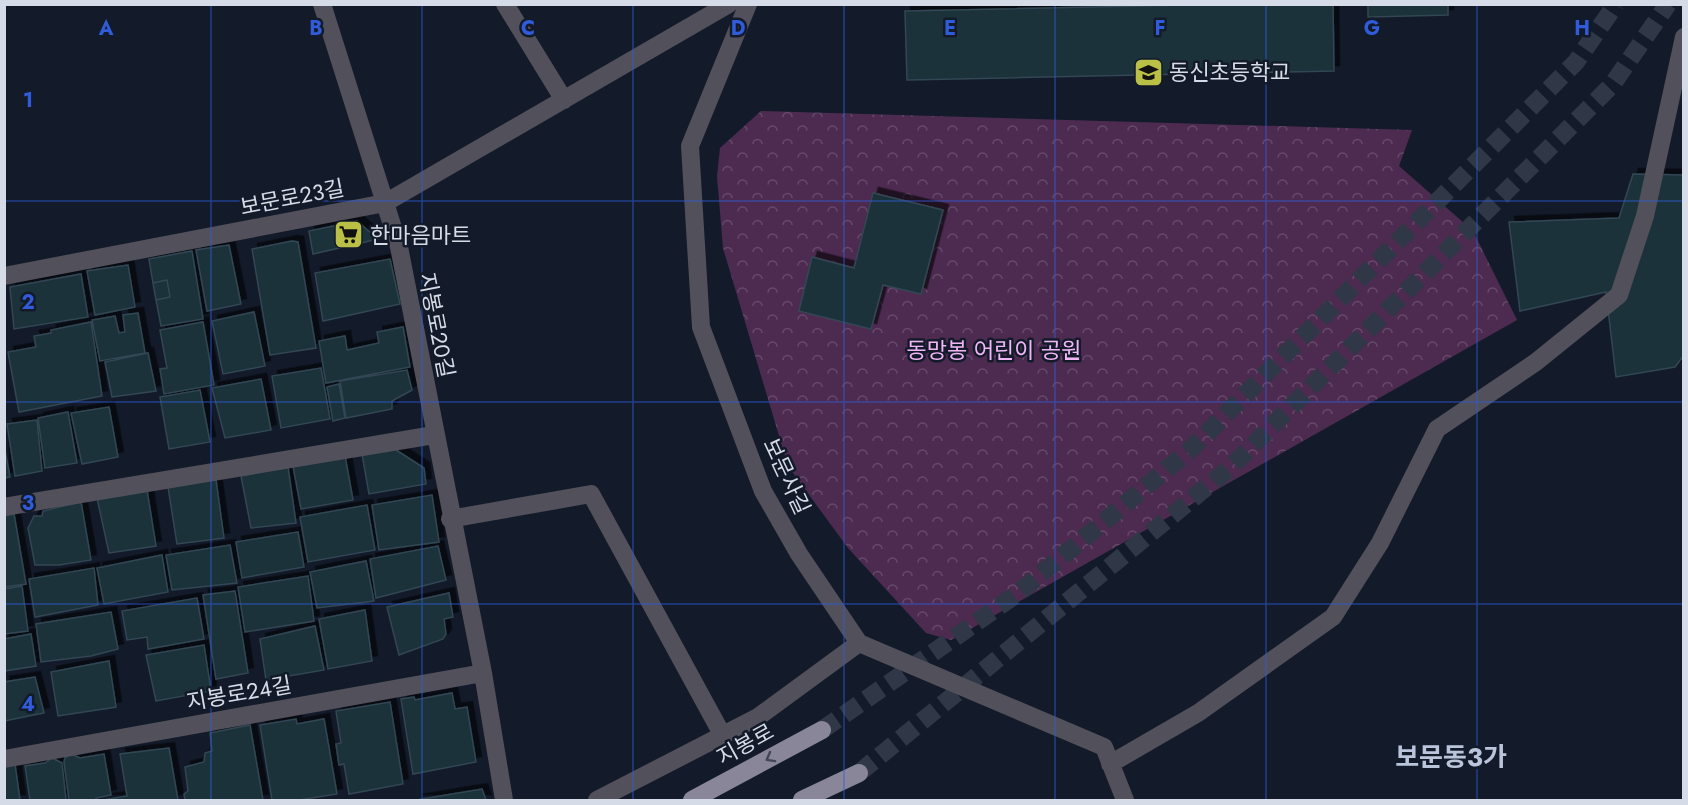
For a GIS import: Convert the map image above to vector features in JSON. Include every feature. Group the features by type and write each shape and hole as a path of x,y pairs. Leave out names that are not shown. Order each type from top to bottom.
{"main road":[{"name":"지봉로","path":"692,801 822,730"},
{"path":"802,801 859,773"}],"street":[{"name":"지봉로20길","path":"322,4 399,247 450,519 483,673 504,801"},
{"path":"505,4 564,100"},
{"name":"보문로23길","path":"4,276 385,203 729,4"},
{"name":"보문사길","path":"748,4 690,146 701,327 763,491 800,554 859,643"},
{"path":"1110,764 1198,713 1333,617 1380,543 1437,429 1536,362 1619,295 1645,216 1683,37"},
{"path":"4,507 434,435"},
{"path":"450,519 591,494 723,736"},
{"path":"597,801 758,717 859,643 1104,747 1125,801"},
{"name":"지봉로24길","path":"4,759 483,673"}],"green space":[{"name":"동망봉 어린이 공원","path":"761,111 1412,130 1399,166 1473,231 1517,320 951,640 926,633 848,548 788,466 723,248 717,176 720,148"}],"building":[{"path":"1333,4 1334,71 907,80 905,11"},
{"path":"1368,4 1448,4 1448,15 1368,17"},
{"path":"1633,174 1684,175 1684,355 1675,367 1616,377 1606,292 1520,311 1509,222 1619,218"},
{"path":"873,193 943,210 921,294 883,285 871,329 799,311 812,257 854,268"},
{"path":"357,221 378,239 313,254 309,231"},
{"path":"292,241 298,242 316,348 270,355 252,249"},
{"path":"229,245 241,304 207,311 196,250"},
{"path":"192,251 203,319 161,326 156,300 170,297 167,280 153,283 149,259"},
{"path":"390,259 400,304 323,321 315,273"},
{"path":"128,265 135,307 95,315 87,271"},
{"path":"81,274 88,317 14,329 10,287"},
{"path":"167,280 170,297 156,300 153,283"},
{"path":"254,312 265,366 223,374 212,321"},
{"path":"138,313 145,353 100,361 92,320 115,316 119,333 125,332 123,315"},
{"path":"91,322 102,396 19,412 8,352 36,347 34,336"},
{"path":"203,322 214,385 164,394 160,369 167,368 160,330"},
{"path":"403,327 410,367 326,383 319,341 345,336 347,350 379,343 377,332"},
{"path":"148,353 156,391 112,397 105,362"},
{"path":"321,368 330,419 281,428 272,376"},
{"path":"407,370 412,390 392,401 392,409 346,418 340,381"},
{"path":"261,379 271,430 225,438 212,388"},
{"path":"339,384 345,418 333,421 327,387"},
{"path":"200,390 210,442 169,449 160,397"},
{"path":"109,407 118,457 82,464 71,413"},
{"path":"68,412 77,463 45,468 38,418"},
{"path":"37,420 42,471 15,476 7,424"},
{"path":"4,445 10,477 4,478"},
{"path":"393,448 424,468 426,484 369,494 362,454"},
{"path":"345,456 353,500 301,509 293,466"},
{"path":"288,467 296,523 251,528 241,476"},
{"path":"216,480 224,538 177,544 168,487"},
{"path":"147,490 156,546 109,553 97,498"},
{"path":"432,495 439,542 379,550 372,505"},
{"path":"81,502 91,560 59,565 35,565 28,528 34,516 42,516 43,511"},
{"path":"367,505 375,550 308,562 300,517"},
{"path":"14,514 26,584 4,587 4,516"},
{"path":"298,532 304,567 242,578 236,542"},
{"path":"230,545 237,583 172,590 166,555"},
{"path":"438,546 446,580 376,598 370,559"},
{"path":"162,555 168,592 104,604 97,568"},
{"path":"366,561 374,601 317,608 310,572"},
{"path":"94,568 98,605 35,617 29,579"},
{"path":"308,576 314,621 245,632 238,587"},
{"path":"22,586 28,631 4,634 4,589"},
{"path":"235,591 248,673 216,679 203,595"},
{"path":"449,593 453,617 444,619 446,634 443,639 399,655 387,607"},
{"path":"197,598 204,639 148,649 147,637 127,640 122,611"},
{"path":"365,610 372,661 328,669 319,619"},
{"path":"111,612 118,649 91,656 41,662 36,624"},
{"path":"315,626 324,670 266,680 260,639"},
{"path":"31,634 36,666 4,671 4,639"},
{"path":"204,645 211,691 156,701 146,655"},
{"path":"109,661 116,707 58,716 51,672"},
{"path":"35,677 44,713 4,721 4,682"},
{"path":"452,693 455,709 467,707 476,762 413,774 401,699 414,697 415,700"},
{"path":"390,702 403,784 349,794 344,764 339,765 336,744 341,743 336,711"},
{"path":"296,719 297,724 324,719 337,794 299,800 272,800 260,725"},
{"path":"250,725 263,800 185,800 184,794 188,791 185,767 204,762 205,753 212,751 210,733"},
{"path":"169,748 178,800 103,800 127,796 120,754"},
{"path":"71,754 80,758 104,754 111,795 96,798 96,800 69,800 64,762 65,758"},
{"path":"52,758 62,763 66,800 30,800 25,766 45,763"},
{"path":"15,764 20,800 4,800 4,766"},
{"path":"482,789 486,800 416,800"}],"tunnel":[{"path":"822,730 1017,594 1191,449 1576,62 1616,4"},
{"path":"859,773 1231,467 1612,85 1668,4"}],"place":[{"name":"동신초등학교","path":"1148,72"},
{"name":"한마음마트","path":"349,235"}],"district":[{"name":"보문동3가","path":"1451,757"}]}
